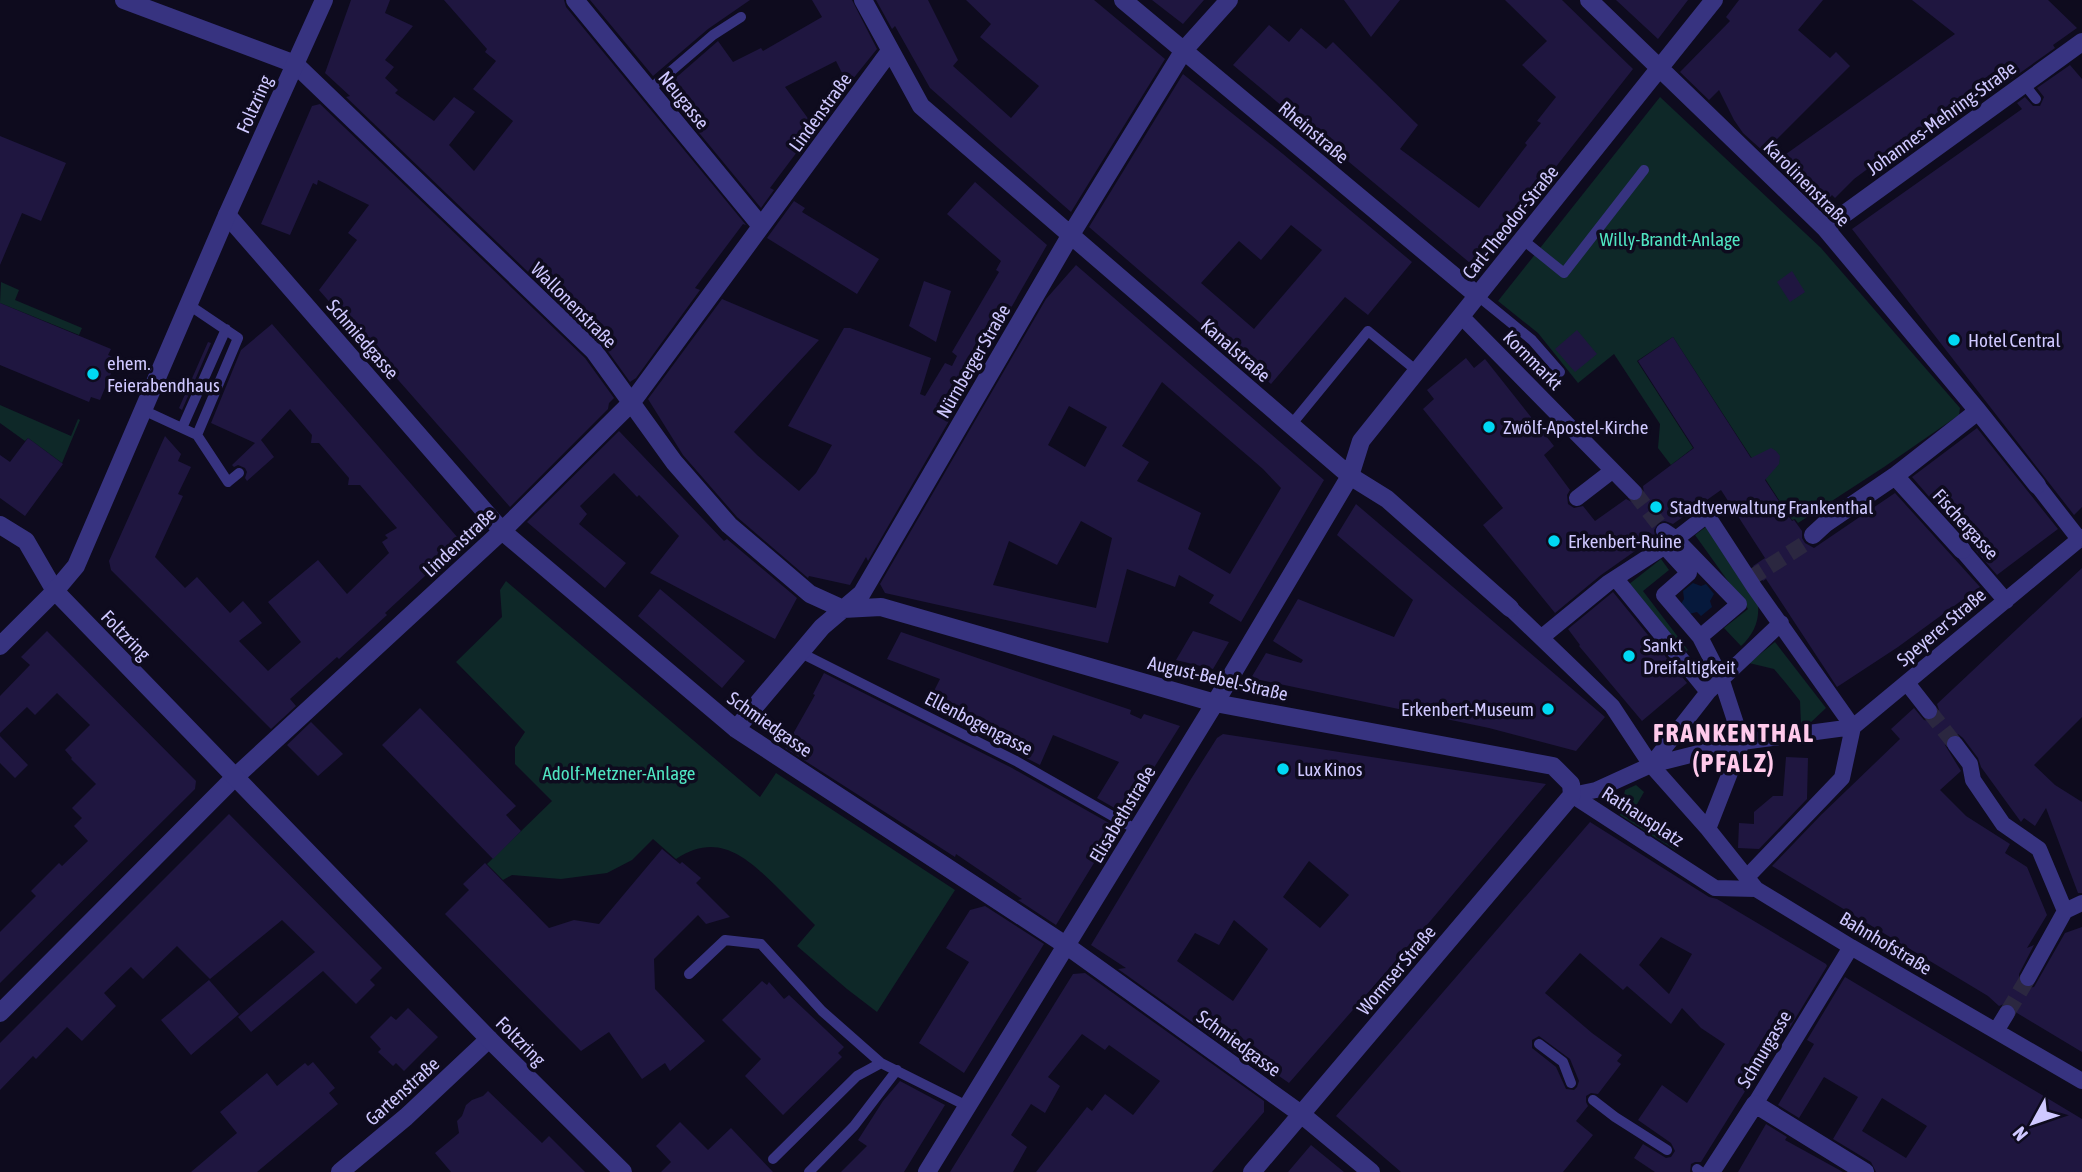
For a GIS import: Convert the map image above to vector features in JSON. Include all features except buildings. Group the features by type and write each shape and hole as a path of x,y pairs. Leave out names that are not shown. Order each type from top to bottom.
{"street":[{"path":"124,0 295,64"},
{"name":"Foltzring","path":"324,0 227,215 76,566 55,591 489,1039 624,1172"},
{"name":"Neugasse","path":"575,0 761,226"},
{"name":"Kanalstraße","path":"863,0 921,106 1350,476 1387,499 1542,637 1612,706"},
{"name":"Rheinstraße","path":"1124,0 1478,296"},
{"name":"Nürnberger Straße","path":"736,729 822,627 862,593 1070,236 1184,50 1229,0"},
{"name":"Karolinenstraße","path":"1589,0 1825,228 1978,411 2037,485 2079,545"},
{"name":"Carl-Theodor-Straße","path":"1350,476 1361,441 1714,0"},
{"name":"Johannes-Mehring-Straße","path":"1825,228 2082,42"},
{"name":"Lindenstraße","path":"0,1013 234,778 502,531 632,402 890,51"},
{"name":"Wallonenstraße","path":"295,64 594,351 674,462 729,525 810,594 843,609"},
{"name":"Schmiedgasse","path":"227,215 502,531 736,729 1067,946 1301,1114 1371,1172"},
{"name":"Kornmarkt","path":"1462,317 1634,492"},
{"path":"1810,539 1826,523 1895,476 1978,411"},
{"path":"1577,498 1612,471"},
{"name":"Elisabethstraße","path":"927,1172 1215,703 1350,476"},
{"name":"Fischergasse","path":"1895,476 2006,601"},
{"path":"1542,637 1670,535 1707,515 1754,587 1856,725 1842,778 1751,883"},
{"path":"0,525 26,541 55,591 0,646"},
{"path":"1670,535 1739,604 1700,637"},
{"path":"1670,535 1666,548 1689,573 1664,595 1700,637 1721,678 1742,742"},
{"name":"Speyerer Straße","path":"1856,725 2006,601 2079,545"},
{"path":"1612,581 1708,692"},
{"name":"August-Bebel-Straße","path":"843,609 881,607 1215,703 1553,766 1570,784 1572,795"},
{"name":"Rathausplatz","path":"1651,765 1708,692 1781,623"},
{"path":"1907,683 1930,711"},
{"name":"Rathausplatz","path":"1612,706 1651,765 1708,829 1751,883"},
{"name":"Rathausplatz","path":"1572,795 1596,790 1651,765 1742,742 1856,725"},
{"name":"Rathausplatz","path":"1708,829 1742,742"},
{"path":"1955,744 1970,764 1973,780 2003,824 2039,849 2065,911"},
{"name":"Rathausplatz","path":"1572,795 1715,888 1751,883"},
{"name":"Wormser Straße","path":"1252,1172 1572,795"},
{"name":"Bahnhofstraße","path":"1751,883 1851,947 2082,1081"},
{"path":"2028,978 2065,911 2082,903"},
{"name":"Schnurgasse","path":"1703,1171 1755,1104 1851,947"},
{"path":"1996,1031 2007,1013"},
{"name":"Gartenstraße","path":"340,1172 406,1117 489,1039"},
{"path":"1755,1104 1865,1172"}],"lane":[{"path":"649,90 713,35 741,17"},
{"path":"2024,84 2036,99"},
{"path":"1524,240 1564,273 1644,170"},
{"path":"1478,296 1532,340 1560,372"},
{"path":"189,305 238,338 197,435"},
{"path":"182,428 226,329"},
{"path":"1291,425 1368,331 1417,371"},
{"path":"143,411 197,435 228,482 239,472"},
{"name":"Ellenbogengasse","path":"801,653 1016,761 1137,830"},
{"path":"689,974 725,940 761,944 822,1011 881,1063 967,1106"},
{"path":"1539,1044 1563,1062 1571,1083"},
{"path":"773,1159 858,1076 881,1063"},
{"path":"809,1172 854,1126 897,1070"},
{"path":"1593,1100 1667,1150"}],"green space":[{"name":"Willy-Brandt-Anlage","path":"1660,97 1821,248 1960,408 1959,415 1798,523 1795,519 1792,520 1673,337 1637,361 1693,448 1671,465 1658,448 1660,424 1614,354 1578,383 1538,333 1498,301"},
{"path":"1,282 19,290 15,300 82,328 79,335 0,303"},
{"path":"0,405 71,436 78,419 80,420 62,463 28,438 25,441 0,423"},
{"path":"1707,526 1757,598 1756,625 1741,646 1724,628 1748,609 1695,535"},
{"path":"1661,559 1669,570 1643,591 1688,650 1682,655 1628,585"},
{"name":"Adolf-Metzner-Anlage","path":"506,581 760,797 776,773 955,890 877,1012 797,946 815,925 765,875 730,851 705,847 676,859 653,839 632,860 607,873 561,879 512,875 503,880 487,864 552,801 515,764 515,747 525,732 456,662 502,617 500,590"},
{"path":"1775,642 1826,708 1808,725 1801,724 1800,701 1774,669 1749,663"},
{"path":"1636,785 1644,792 1636,806 1683,837 1675,850 1620,815 1625,790"}],"water":[{"path":"1693,583 1701,586 1706,584 1714,594 1710,601 1712,607 1701,616 1697,612 1689,614 1681,604 1684,599 1683,591"}],"tunnel":[{"path":"1634,492 1664,531"},
{"path":"1749,579 1806,543"},
{"path":"1929,711 1955,744"},
{"path":"2007,1013 2028,978"}],"place":[{"name":"Hotel Central","path":"1954,340"},
{"name":"ehem. Feierabendhaus","path":"93,374"},
{"name":"Zwölf-Apostel-Kirche","path":"1489,427"},
{"name":"Stadtverwaltung Frankenthal","path":"1656,507"},
{"name":"Erkenbert-Ruine","path":"1554,541"},
{"name":"Sankt Dreifaltigkeit","path":"1629,656"},
{"name":"Erkenbert-Museum","path":"1548,709"},
{"name":"Lux Kinos","path":"1283,769"}],"district":[{"name":"FRANKENTHAL (PFALZ)","path":"1734,748"}]}
